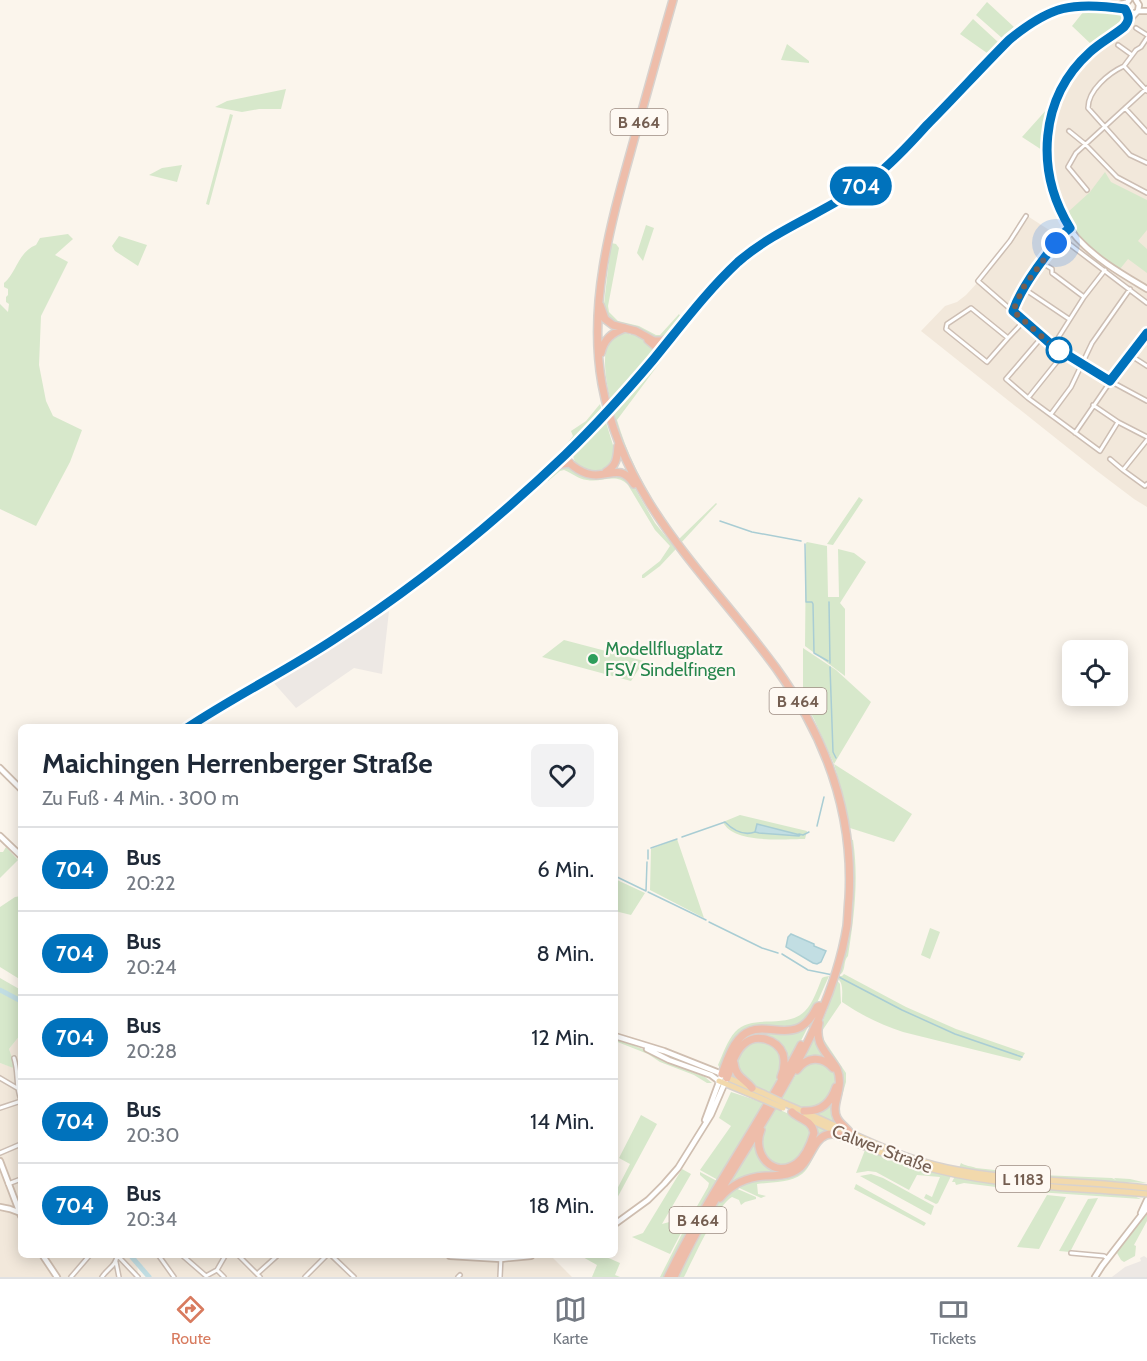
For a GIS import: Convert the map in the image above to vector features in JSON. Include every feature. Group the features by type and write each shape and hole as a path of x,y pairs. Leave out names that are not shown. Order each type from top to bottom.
{"highway":[{"name":"B 464","path":"668,1277 705,1207 765,1113 787,1083 812,1033 827,998 835,969 848,904 849,859 844,817 832,771 814,729 775,667 685,555 642,492 618,441 603,391 598,330 603,264 614,213 673,0"},
{"path":"599,300 605,318 613,325 635,330 651,339 661,349"},
{"path":"599,361 608,338 625,328"},
{"path":"651,339 662,341 669,338"},
{"path":"604,473 616,462 618,441"},
{"path":"565,455 573,465 589,474 616,472 624,474 642,492"},
{"path":"552,467 562,464 573,465"},
{"name":"B 464","path":"674,1277 788,1070 831,982"},
{"path":"827,998 818,1026 818,1039 839,1074 840,1088 835,1113 840,1123 850,1133"},
{"path":"723,1079 734,1045 746,1033 764,1029 797,1030 809,1021 819,1006"},
{"path":"723,1079 741,1046 753,1039 769,1040 783,1054 783,1072 765,1104 758,1140 760,1154 773,1166 788,1167 797,1163 814,1133 810,1124 792,1112"},
{"path":"734,1060 737,1074 752,1088"},
{"path":"787,1083 807,1060 822,1060 833,1069 836,1074 836,1085 831,1099 818,1110 804,1111"},
{"path":"707,1214 724,1193 738,1183 756,1177 783,1175 798,1169 806,1162 818,1141 827,1134 836,1134 866,1146"}],"main road":[{"name":"Calwer Straße","path":"723,1079 752,1088 761,1095"},
{"name":"Calwer Straße","path":"723,1079 866,1146 924,1167 968,1177 1039,1186 1147,1194"},
{"name":"Calwer Straße","path":"784,1106 804,1111 850,1133 912,1157 969,1172 1024,1179 1145,1186"}],"street":[{"path":"1132,5 1127,24 1090,52 1076,67 1060,93 1052,113 1047,141 1048,174 1056,203 1076,236 1096,256 1147,289"},
{"path":"194,724 335,639 387,604 480,532 565,455 599,420 705,296 742,259 775,235 871,180 998,52 1028,25 1053,12 1073,6 1132,5 1147,9"},
{"path":"1136,28 1147,37 1124,66 1104,80 1094,92 1088,102 1088,108 1130,155 1147,163"},
{"path":"1118,45 1132,55"},
{"path":"1087,190 1068,167 1076,153 1147,89 1124,66"},
{"path":"1125,108 1147,132"},
{"path":"1069,131 1117,177 1147,193"},
{"path":"1026,216 1010,241 978,281 1053,346 1110,381 1146,399"},
{"path":"1013,311 1023,288 1060,237 1070,228"},
{"path":"1060,237 1147,303"},
{"path":"1041,262 1084,297"},
{"path":"1053,346 1084,297 1105,270"},
{"path":"1023,288 1069,319"},
{"path":"1050,415 1071,387 1092,343 1130,290"},
{"path":"1008,338 971,308 945,327 987,362 1024,321"},
{"path":"1075,433 1110,381 1147,333"},
{"path":"1042,337 1006,379 1050,415 1100,451 1118,422"},
{"path":"1028,398 1064,353"},
{"path":"1130,355 1147,366"},
{"path":"1093,405 1147,439 1123,470"},
{"path":"1110,459 1146,485"},
{"path":"0,768 18,786"},
{"path":"0,836 18,853"},
{"name":"Calwer Straße","path":"618,1037 664,1051 723,1079"},
{"path":"14,1058 18,1091"},
{"path":"0,1078 17,1088"},
{"path":"618,1222 648,1200 681,1164 711,1115 723,1079"},
{"path":"0,1108 18,1101"},
{"path":"0,1154 18,1145"},
{"path":"0,1161 18,1209"},
{"path":"8,1184 18,1180"},
{"path":"1097,1277 1108,1258 1146,1207 1140,1197 1132,1193"},
{"path":"8,1208 14,1199"},
{"path":"0,1207 18,1213"},
{"path":"1071,1253 1108,1258"},
{"path":"46,1258 57,1277"},
{"path":"71,1277 87,1258"},
{"path":"117,1258 119,1277"},
{"path":"119,1258 138,1277"},
{"path":"160,1258 174,1277"},
{"path":"185,1258 206,1276 217,1269 224,1258"},
{"path":"241,1258 259,1276 275,1258"},
{"path":"305,1277 324,1258"},
{"path":"334,1258 354,1277"},
{"path":"500,1277 501,1258"},
{"path":"102,1277 105,1271 116,1262"},
{"path":"217,1269 224,1277"}],"shaded area":[{"path":"1147,12 1147,507 1097,471 921,331 945,306 957,302 966,295 1029,217 1057,235 1070,221 1053,183 1048,165 1048,146 1059,102 1068,82 1082,65 1141,14"},
{"path":"389,611 382,674 354,668 296,708 273,682"},
{"path":"18,1038 18,1258 503,1258 505,1263 553,1258 572,1277 151,1277 137,1259 138,1277 0,1277 0,1063 15,1068 9,1049"},
{"path":"1144,1256 1147,1258 1147,1277 1112,1277 1125,1267 1141,1261 1140,1258"}],"green space":[{"path":"987,2 1014,27 1002,38 976,15"},
{"path":"1105,8 1122,11 1126,21 1117,30 1092,45 1072,26 1084,11"},
{"path":"973,19 998,42 987,53 960,34"},
{"path":"787,44 809,61 809,63 781,60"},
{"path":"286,89 281,109 242,112 215,107 227,101"},
{"path":"1048,108 1042,150 1022,137"},
{"path":"230,114 233,115 209,205 206,204"},
{"path":"182,165 177,182 149,175 162,168"},
{"path":"1105,172 1111,182 1147,200 1147,230 1138,241 1147,249 1147,273 1128,259 1120,269 1098,255 1072,227 1068,212 1090,192"},
{"path":"646,225 654,228 643,261 637,253"},
{"path":"68,234 73,239 55,255 68,262 41,316 39,365 46,401 53,416 82,430 70,462 36,526 0,509 0,304 8,312 9,304 6,302 6,297 8,289 4,287 4,283 25,252 36,245 40,238"},
{"path":"119,236 147,245 138,266 115,251 112,246"},
{"path":"611,243 616,244 619,248 608,306 609,312 618,321 639,326 656,335 660,335 679,314 675,323 681,316 683,318 666,336 656,339 617,325 606,316 604,304"},
{"path":"686,320 688,321 667,353 617,420 628,452 643,482 679,539 717,504 680,544 640,480 625,447 613,411 665,350"},
{"path":"628,331 630,335 633,332 642,337 654,349 654,353 611,403 606,379 606,347 608,339"},
{"path":"600,404 602,411 556,460 507,505 505,504 562,450 573,436 571,431 586,421"},
{"path":"605,419 616,455 610,467 604,471 591,472 575,462 574,451"},
{"path":"565,465 581,473 621,474 633,485 655,523 676,549 660,566 642,578 642,575 660,561 670,546 655,530 628,485 623,481 614,478 593,481 564,470 548,481 542,479 553,470"},
{"path":"859,497 863,500 833,545 827,544"},
{"path":"807,542 827,546 828,597 839,597 838,549 854,553 866,562 840,603 845,609 845,676 805,646"},
{"name":"Modellflugplatz FSV Sindelfingen","path":"564,640 644,661 631,681 542,657"},
{"path":"803,648 836,670 871,702 834,764 803,699"},
{"path":"834,764 912,814 894,842 850,828"},
{"path":"740,815 807,831 805,839 760,839 737,834 723,822"},
{"path":"677,839 704,918 650,890 651,849"},
{"path":"850,839 853,840 856,869 854,913 848,956 843,972 838,974 851,911"},
{"path":"6,847 18,860 0,878 0,852 3,852"},
{"path":"618,880 645,893 631,915 618,912"},
{"path":"18,896 18,978 0,967 0,907"},
{"path":"930,928 940,932 930,959 921,955"},
{"path":"844,974 906,1007 956,1029 1025,1053 1020,1061 903,1032 879,1023 842,1002 842,985 837,976"},
{"path":"829,976 812,1014 796,1028 746,1029 737,1036 720,1068 718,1065 727,1043 742,1026 797,1017 810,1004 822,978"},
{"path":"0,978 18,988 18,1038 9,1049 16,1069 0,1063"},
{"path":"836,979 840,984 841,1003 822,1031 824,1040 846,1073 846,1082 838,1110 842,1085 823,1046 820,1028"},
{"path":"810,1023 786,1070 781,1048 751,1038 738,1045 751,1034"},
{"path":"816,1032 820,1044 838,1074 839,1083 834,1110 839,1125 815,1114 834,1097 838,1086 838,1076 828,1061 817,1058 803,1060"},
{"path":"618,1039 705,1077 712,1083 707,1083 694,1075 660,1062 648,1054 618,1042"},
{"path":"750,1041 767,1041 780,1052 782,1070 771,1093 740,1076 738,1057"},
{"path":"815,1060 829,1067 835,1077 833,1088 823,1103 819,1107 803,1108 782,1098 800,1068"},
{"path":"731,1092 765,1103 718,1180 700,1170 731,1126 719,1118"},
{"path":"776,1108 806,1122 812,1133 802,1156 791,1165 774,1165 761,1151 762,1132"},
{"path":"641,1115 657,1124 618,1196 618,1187 630,1164 619,1158"},
{"path":"812,1124 825,1129 826,1133 795,1169 727,1187 756,1139 764,1162 792,1168 815,1138"},
{"path":"832,1135 951,1176 938,1203 924,1198 926,1194 932,1197 940,1177 917,1175 909,1190 876,1172 856,1173 865,1150 830,1138 821,1144 810,1165 802,1174 786,1181 757,1184 758,1194 766,1196 761,1198 735,1186 746,1181 784,1177 820,1140"},
{"path":"961,1163 976,1168 1041,1175 1130,1179 1147,1183 1048,1179 987,1173 959,1168"},
{"path":"682,1169 691,1174 662,1224 673,1221 682,1206 692,1212 670,1254 632,1237 643,1233"},
{"path":"700,1172 717,1181 664,1277 660,1277 708,1187 709,1183 700,1175"},
{"path":"871,1174 883,1178 934,1206 931,1215 860,1176"},
{"path":"955,1176 1060,1191 1134,1196 1141,1199 1037,1192 964,1183 956,1185 952,1182"},
{"path":"856,1184 926,1223 924,1226 854,1189"},
{"path":"733,1187 756,1199 741,1205 739,1200 732,1197 726,1202 719,1210 684,1277 678,1277 715,1208"},
{"path":"1047,1195 1066,1197 1039,1249 1017,1247"},
{"path":"1098,1198 1070,1252 1059,1251 1088,1199"},
{"path":"1147,1213 1147,1221 1134,1245 1136,1246 1135,1256 1124,1262 1117,1253 1118,1250"},
{"path":"585,1258 609,1258 620,1263 615,1275 620,1277 592,1277 597,1265"}],"water":[{"path":"757,824 800,835 755,832"},
{"path":"791,934 826,951 821,962 813,963 786,947"}],"waterway":[{"path":"720,521 752,532 801,541"},
{"path":"805,544 806,602 813,604 814,653 828,661"},
{"path":"829,602 830,663"},
{"path":"830,667 833,752 836,758"},
{"path":"817,826 824,797"},
{"path":"682,837 725,822 739,832 755,832"},
{"path":"799,834 809,832"},
{"path":"651,848 677,839"},
{"path":"648,850 648,859"},
{"path":"618,877 646,891 647,862"},
{"path":"648,892 706,920"},
{"path":"709,922 762,948 778,953"},
{"path":"782,954 808,970 833,975"},
{"path":"837,976 902,1010 955,1034 1022,1057"},
{"path":"0,990 18,999"},
{"path":"133,1258 149,1277"}],"bus line":[{"name":"704","path":"194,724 335,639 387,604 480,532 564,456 599,420 653,359 685,318 718,281 742,259 775,235 871,180 1009,40 1041,17 1064,8 1090,4 1125,9 1128,13 1127,24 1090,52 1076,67 1055,104 1047,141 1047,164 1056,203 1070,228 1060,237 1032,274 1013,311 1053,346 1110,381 1147,333"}],"place":[{"name":"Modellflugplatz FSV Sindelfingen","path":"593,659"}],"route":[{"path":"1056,243 1023,288 1013,311 1059,350"}]}
